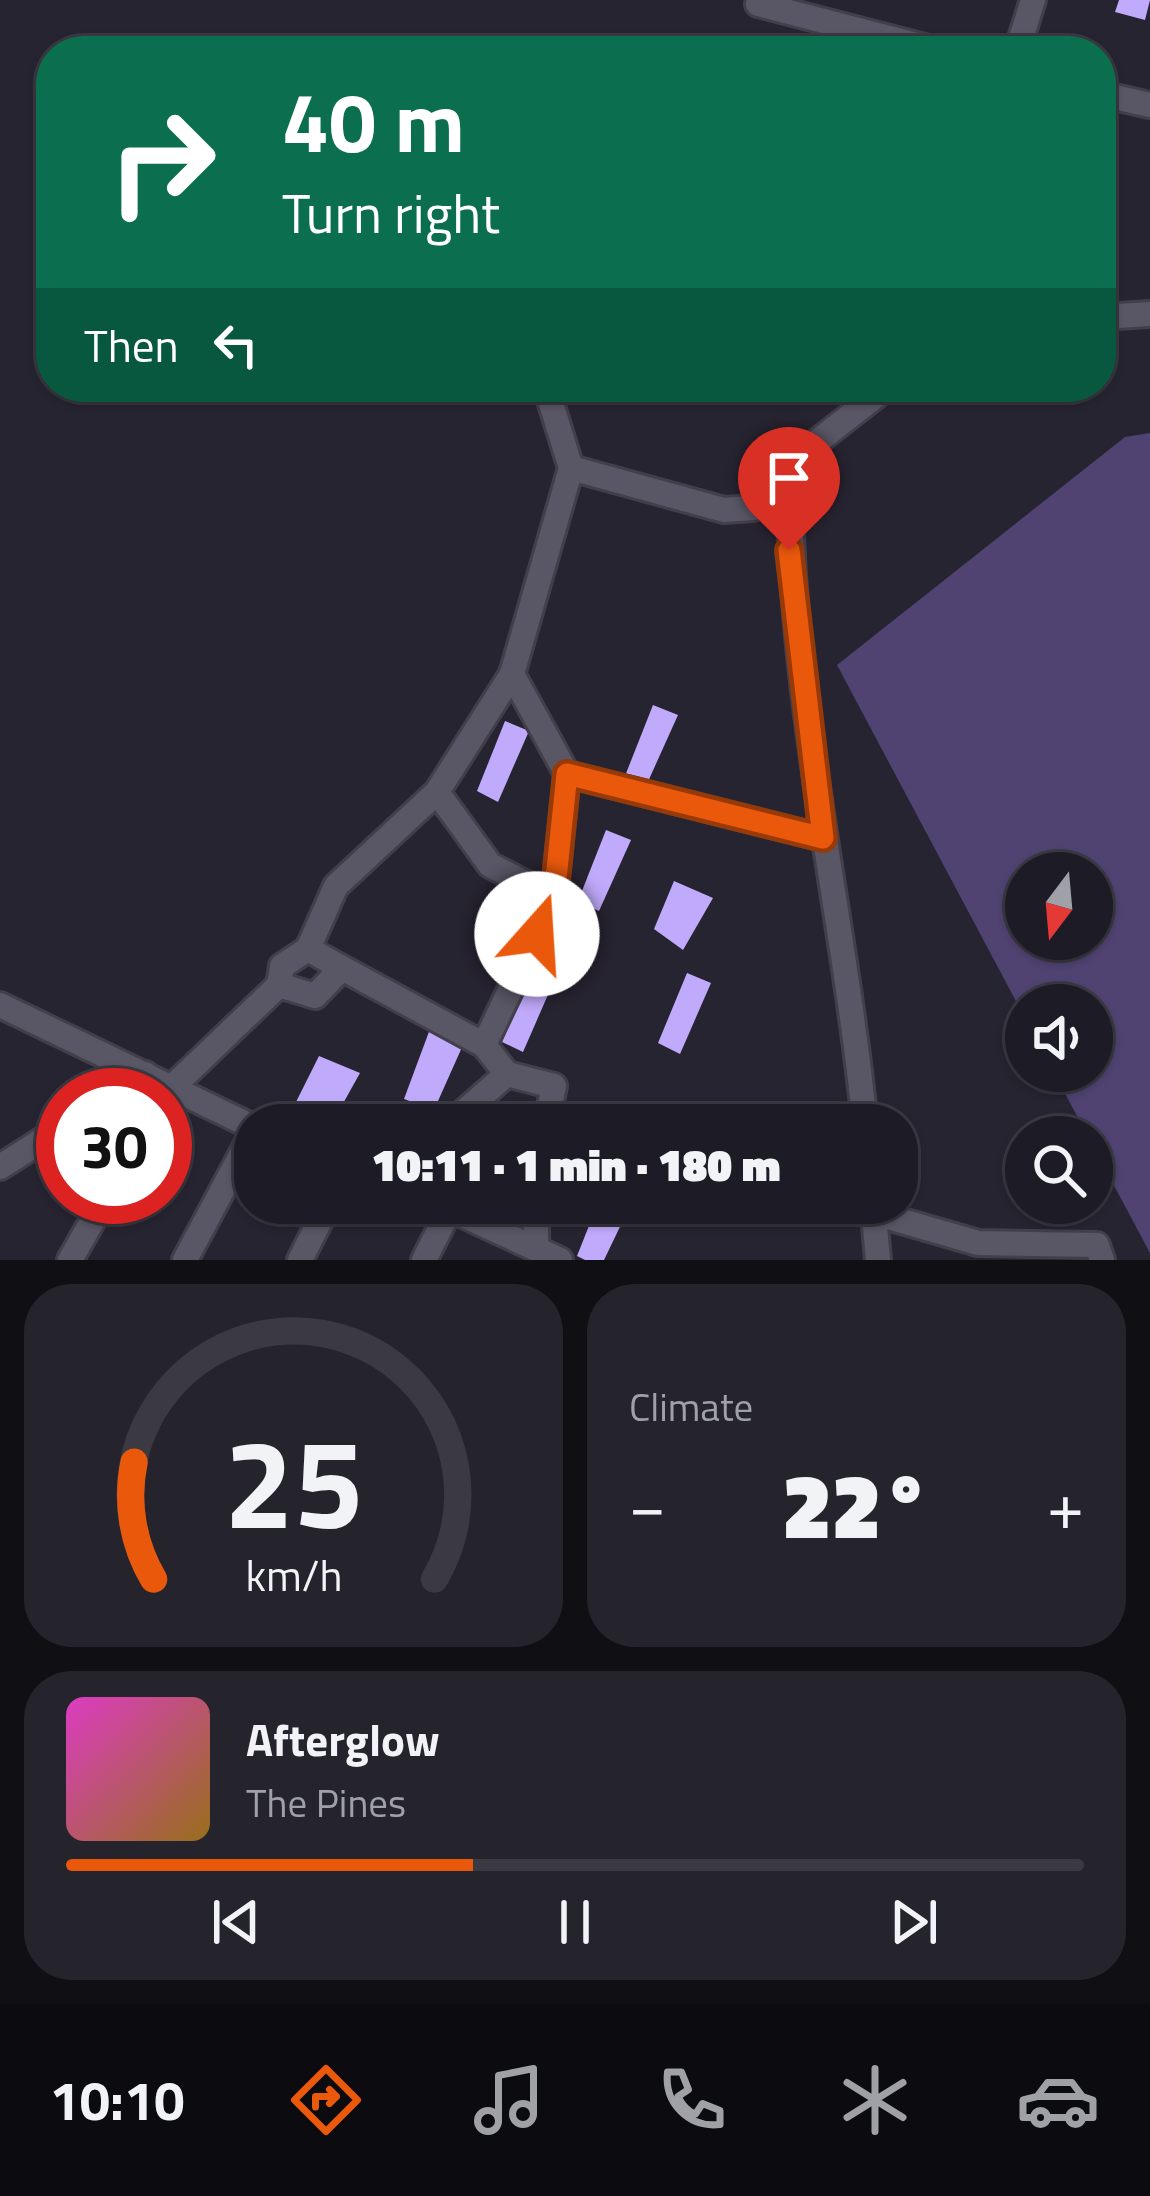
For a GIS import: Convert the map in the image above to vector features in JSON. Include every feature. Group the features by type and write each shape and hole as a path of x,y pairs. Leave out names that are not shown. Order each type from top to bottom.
{"street":[{"path":"1022,36 1033,0"},
{"path":"758,4 882,36"},
{"path":"1116,97 1150,105"},
{"path":"1116,316 1150,314"},
{"path":"191,1068 279,985 282,966 308,949 336,886 437,792 512,674 571,468 551,402"},
{"path":"862,1104 823,838 789,550 790,463 868,402"},
{"path":"571,468 724,510 753,508 790,479"},
{"path":"484,1045 554,898 567,774 512,674"},
{"path":"567,774 823,838"},
{"path":"437,792 490,865 554,898"},
{"path":"308,949 484,1045 507,1074 554,1086 550,1104"},
{"path":"279,985 315,995 342,968"},
{"path":"0,1005 132,1068"},
{"path":"474,1104 507,1074"},
{"path":"192,1102 234,1119"},
{"path":"0,1167 36,1144"},
{"path":"185,1260 234,1168"},
{"path":"70,1260 91,1224"},
{"path":"300,1260 318,1224"},
{"path":"424,1260 437,1224"},
{"path":"483,1224 560,1260"},
{"path":"536,1224 536,1249"},
{"path":"875,1224 878,1260"},
{"path":"918,1224 978,1243 1097,1245 1102,1260"}],"shaded area":[{"path":"1150,433 1150,1253 1113,1184 1113,1116 1077,1116 1064,1092 1113,1092 1113,984 1007,984 837,665 1125,437"}],"building":[{"path":"1119,0 1150,0 1145,20 1115,12"},
{"path":"653,705 678,715 646,786 625,776"},
{"path":"505,721 529,731 498,802 477,791"},
{"path":"606,830 631,840 599,911 578,901"},
{"path":"674,881 713,898 683,950 654,929"},
{"path":"530,971 554,981 523,1052 502,1042"},
{"path":"687,973 711,983 680,1054 658,1043"},
{"path":"430,1029 463,1045 437,1104 404,1099"},
{"path":"319,1056 360,1073 343,1104 295,1104"},
{"path":"590,1224 621,1224 604,1260 577,1256"}],"route":[{"path":"537,934 554,898 567,774 823,838 789,550"}]}
